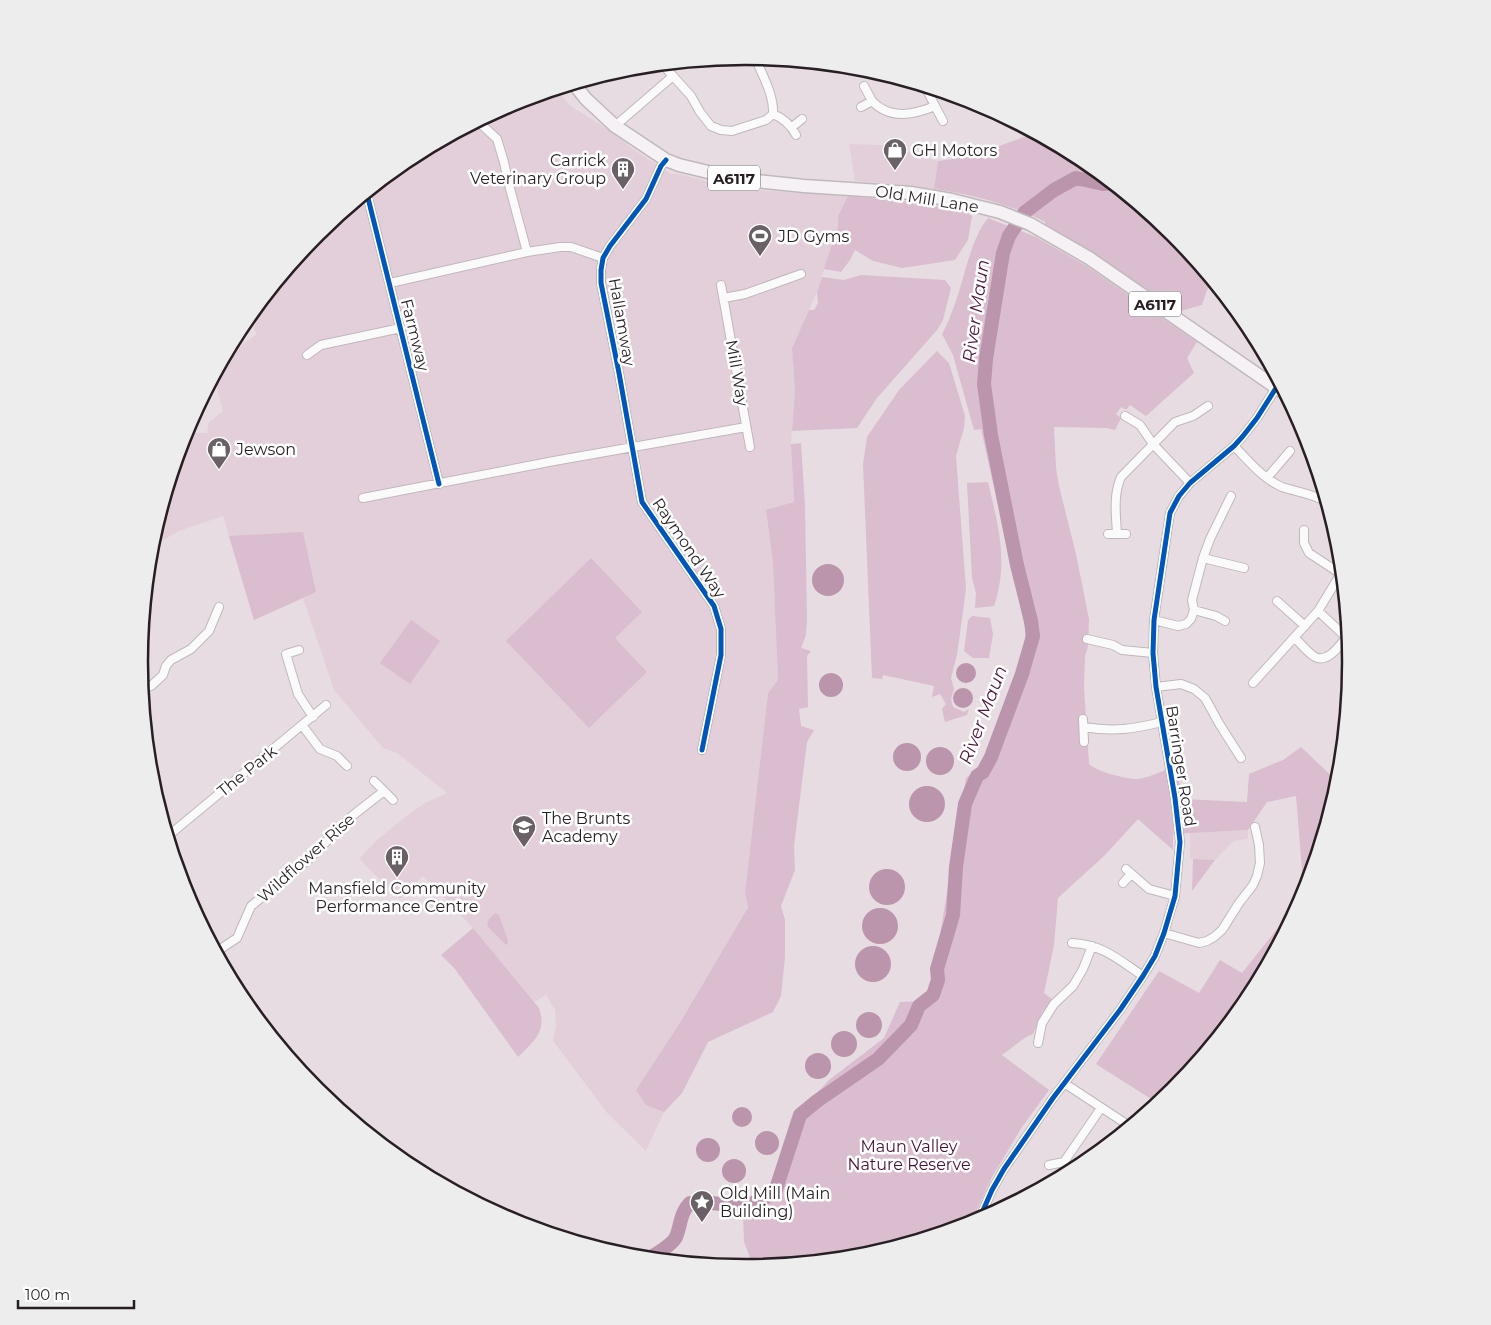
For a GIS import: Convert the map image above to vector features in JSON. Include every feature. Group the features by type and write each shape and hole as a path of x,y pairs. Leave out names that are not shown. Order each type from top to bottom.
{"main road":[{"name":"Old Mill Lane","path":"578,89 615,126 666,160 679,165 737,179 804,186 911,193 952,200 1010,216 1030,224 1090,258 1276,388"}],"street":[{"path":"668,70 691,96 711,126 721,130 732,131 766,120 773,114 774,104 772,97 759,65"},
{"path":"615,126 673,76"},
{"path":"864,86 872,100 880,108 889,112 902,114 917,113 935,106"},
{"path":"929,94 943,121"},
{"path":"861,107 872,100"},
{"path":"773,114 792,127 796,135"},
{"path":"792,127 802,119"},
{"path":"483,126 497,139 527,252"},
{"name":"Hallamway","path":"632,447 601,283 601,270 603,258 610,246 646,199 661,166 666,160"},
{"name":"Farmway","path":"368,199 440,484"},
{"name":"Farmway","path":"390,283 527,252 560,247 571,247 603,258"},
{"path":"724,298 744,294 801,274"},
{"name":"Mill Way","path":"721,285 750,447"},
{"path":"307,355 321,346 401,328"},
{"name":"Barringer Road","path":"983,1211 1004,1169 1064,1083 1115,1017 1143,976 1155,956 1164,933 1175,896 1179,855 1179,828 1156,687 1153,653 1154,620 1170,514 1179,496 1190,483 1234,446 1279,394"},
{"path":"1117,534 1117,488 1121,477 1175,422 1193,416 1208,406"},
{"path":"1125,416 1140,425 1153,444 1190,483"},
{"path":"363,498 746,427"},
{"path":"1234,446 1267,478 1281,486 1320,499"},
{"name":"Raymond Way","path":"632,447 642,502 714,606 721,630 721,655 702,750"},
{"path":"1267,478 1290,451"},
{"path":"1154,620 1178,626 1186,624 1191,619 1194,610 1192,600 1203,558 1231,496"},
{"path":"1304,530 1304,543 1309,553 1335,568"},
{"path":"1108,534 1126,534"},
{"path":"1203,558 1244,568"},
{"path":"1253,683 1318,611 1337,580"},
{"path":"1277,601 1305,626"},
{"path":"149,687 163,675 166,666 171,660 192,649 209,631 219,607"},
{"path":"1194,610 1216,616 1225,621"},
{"path":"1318,611 1342,631"},
{"path":"1295,638 1316,657 1322,658 1328,657 1342,642"},
{"path":"1087,639 1113,645 1122,650 1153,653"},
{"path":"298,650 286,654 298,694 313,716"},
{"path":"1259,677 1266,683"},
{"path":"1156,687 1181,684 1194,689 1205,698 1241,758"},
{"name":"The Park","path":"173,832 326,706"},
{"path":"1084,742 1084,723 1104,730 1121,730 1140,728 1162,722"},
{"path":"302,725 320,749 337,756 347,766"},
{"path":"1228,756 1235,749"},
{"path":"374,780 392,800"},
{"name":"Wildflower Rise","path":"221,948 237,938 251,906 308,859 352,816 384,791"},
{"path":"1164,933 1199,943 1207,941 1222,930 1229,917 1253,885 1257,876 1260,863 1259,845 1253,832"},
{"path":"1123,883 1129,872 1150,889 1175,896"},
{"path":"1072,942 1102,948 1143,976"},
{"path":"1038,1043 1042,1023 1054,1004 1073,986 1083,969 1092,946"},
{"path":"1039,1035 1049,1037"},
{"path":"1064,1083 1125,1123"},
{"path":"1049,1165 1064,1162 1101,1108"},
{"path":"1064,1162 1066,1166"}],"shaded area":[{"path":"561,94 569,105 609,130 633,149 671,174 768,191 848,196 838,216 838,226 817,292 792,348 795,391 791,444 794,502 766,511 773,563 778,680 768,693 745,893 748,906 678,1026 708,1042 682,1093 664,1112 646,1151 608,1114 553,1041 556,1025 555,1010 546,995 534,1002 473,928 423,876 400,899 359,859 377,840 410,813 425,803 447,793 397,753 383,748 334,690 303,598 254,620 223,516 179,531 163,540 162,532 168,508 193,434 207,433 209,422 223,411 216,386 239,347 257,334 252,326 271,299 296,269 323,240 382,188 447,145 481,127 517,110"},
{"name":"GH Motors","path":"849,144 882,145 938,161 934,189 855,181"},
{"path":"828,564 834,565 839,569 843,574 843,586 839,591 834,595 828,596 822,595 817,591 813,586 812,580 813,574 817,569 822,565"},
{"path":"966,663 973,666 976,673 973,680 966,683 959,680 956,673 959,666"},
{"path":"831,673 839,677 843,685 839,693 831,697 823,693 819,685 823,677"},
{"path":"963,688 970,691 973,698 970,705 963,708 956,705 953,698 956,691"},
{"path":"907,743 917,747 921,757 917,767 907,771 897,767 893,757 897,747"},
{"path":"940,747 950,751 954,761 950,771 940,775 930,771 926,761 930,751"},
{"path":"927,786 934,787 940,791 944,797 944,811 940,817 934,821 927,822 920,821 914,817 910,811 909,804 910,797 914,791 920,787"},
{"path":"1248,830 1248,839 1234,841 1215,860 1190,859 1190,833"},
{"path":"887,869 894,870 900,874 904,880 904,894 900,900 894,904 887,905 880,904 874,900 870,894 869,887 870,880 874,874 880,870"},
{"path":"880,908 887,909 893,913 897,919 897,933 893,939 887,943 880,944 873,943 867,939 863,933 862,926 863,919 867,913 873,909"},
{"path":"873,946 880,947 886,951 890,957 890,971 886,977 880,981 873,982 866,981 860,977 856,971 855,964 856,957 860,951 866,947"},
{"path":"869,1012 878,1016 882,1025 878,1034 869,1038 860,1034 856,1025 860,1016"},
{"path":"844,1031 853,1035 857,1044 853,1053 844,1057 835,1053 831,1044 835,1035"},
{"path":"818,1053 827,1057 831,1066 827,1075 818,1079 809,1075 805,1066 809,1057"},
{"path":"742,1107 749,1110 752,1117 749,1124 742,1127 735,1124 732,1117 735,1110"},
{"path":"767,1131 772,1132 778,1138 778,1148 772,1154 767,1155 762,1154 756,1148 755,1143 756,1138 762,1132"},
{"path":"708,1138 713,1139 719,1145 719,1155 713,1161 708,1162 703,1161 697,1155 696,1150 697,1145 703,1139"},
{"path":"734,1159 739,1160 745,1166 745,1176 739,1182 734,1183 729,1182 723,1176 722,1171 723,1166 729,1160"}],"green space":[{"path":"1027,136 1044,145 1109,188 1168,240 1209,286 1202,305 1177,312 1091,252 1045,224 1045,222 1019,210 991,201 934,189 938,161 969,157"},
{"path":"848,196 912,202 965,211 972,216 968,240 955,260 902,268 873,261 855,250 841,272 824,269 838,226 838,216"},
{"name":"Maun Valley Nature Reserve","path":"988,218 1036,237 1085,265 1197,342 1187,358 1194,373 1146,416 1130,405 1126,410 1121,407 1116,414 1121,418 1115,430 1107,428 1054,427 1059,486 1076,554 1089,619 1084,688 1089,764 1098,770 1126,778 1138,779 1177,765 1182,799 1247,802 1249,774 1283,760 1301,747 1332,777 1332,779 1323,817 1303,878 1296,796 1267,802 1248,830 1173,834 1173,850 1138,819 1105,855 1058,898 1054,945 1044,993 1052,999 1042,1013 1033,1034 1002,1055 1049,1090 1022,1127 992,1177 975,1215 900,1240 862,1249 785,1259 751,1260 744,1242 743,1213 775,1177 791,1121 829,1080 884,1038 900,1002 929,1001 966,778 984,763 1025,646 1025,628 981,429 974,430 953,355 942,334 953,309 975,240"},
{"path":"861,275 945,280 951,288 943,320 937,330 877,398 857,428 792,431 795,391 792,348 809,310 814,310 818,303 817,292 822,277 844,280"},
{"path":"937,351 949,363 965,416 964,428 956,456 966,589 957,655 951,678 954,689 951,699 953,707 964,712 969,709 967,715 945,722 942,709 946,704 940,694 932,697 934,686 883,675 882,679 872,678 863,464 867,437 899,390"},
{"path":"801,443 805,506 807,619 806,635 801,648 811,651 807,656 808,707 799,709 801,726 814,730 807,742 794,846 795,870 781,906 785,920 785,957 781,996 773,1012 708,1042 682,1093 664,1112 646,1105 636,1090 678,1026 748,907 745,893 768,693 778,680 773,563 766,510 794,502 791,444"},
{"path":"988,482 998,529 1001,574 994,606 975,608 976,593 972,578 967,483"},
{"path":"303,532 316,592 254,620 229,536"},
{"path":"591,558 642,612 615,638 647,672 589,728 506,641"},
{"path":"972,616 990,618 993,634 989,658 973,658 964,651 968,620"},
{"path":"411,620 440,641 410,684 380,663"},
{"path":"1193,859 1215,860 1192,891"},
{"path":"495,913 499,915 508,945 487,926 489,919"},
{"name":"Maun Valley Nature Reserve","path":"1285,919 1263,961 1220,1026 1195,1056 1152,1100 1096,1064 1159,971 1199,993 1220,960 1242,973"},
{"path":"473,928 539,1008 541,1024 538,1036 518,1057 455,969 441,955"}],"waterway":[{"name":"River Maun","path":"657,1253 676,1237 682,1215 690,1203 743,1206 762,1200 776,1189 800,1115 878,1059 911,1025 919,1006 933,995 938,980 937,969 953,915 956,867 965,804 977,776 983,772 991,757 1022,674 1033,636 991,435 984,384 986,359 1003,253 1009,236 1025,212 1054,190 1076,178 1103,184"}],"cycle path":[{"path":"666,160 661,166 646,199 603,258 601,283 642,502 714,606 721,629 721,655 702,750"},
{"path":"368,199 439,484"},
{"path":"983,1211 1004,1169 1053,1098 1120,1010 1143,976 1155,956 1164,933 1175,896 1180,842 1175,798 1156,687 1153,653 1154,620 1170,513 1179,496 1190,483 1234,446 1243,436 1276,388"}],"place":[{"name":"GH Motors","path":"895,171"},
{"name":"Carrick Veterinary Group","path":"623,190"},
{"name":"JD Gyms","path":"760,257"},
{"name":"Jewson","path":"219,470"},
{"name":"The Brunts Academy","path":"524,848"},
{"name":"Mansfield Community Performance Centre","path":"397,878"},
{"name":"Old Mill (Main Building)","path":"702,1223"}]}
